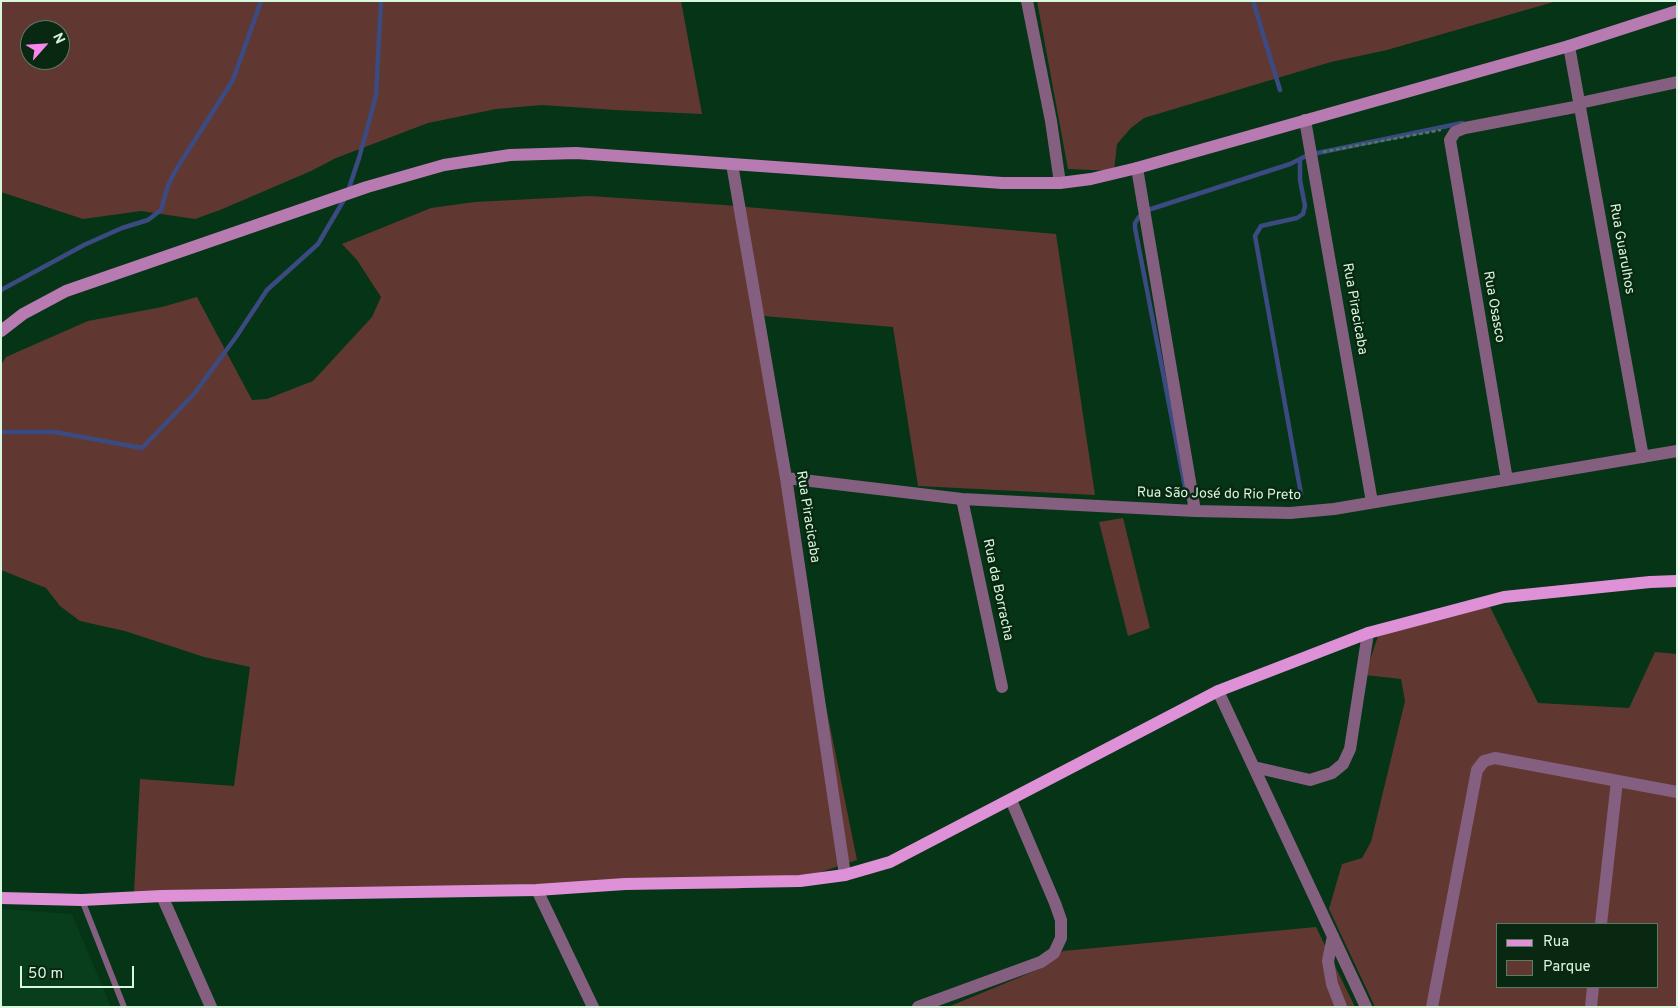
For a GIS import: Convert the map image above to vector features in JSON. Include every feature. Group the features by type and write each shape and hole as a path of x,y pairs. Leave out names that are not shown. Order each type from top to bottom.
{"main road":[{"path":"1,331 23,314 66,291 367,187 444,165 510,154 576,153 1002,183 1060,183 1091,179 1137,168 1569,46 1677,11"},
{"path":"1,898 82,900 162,896 537,890 625,884 800,881 845,875 890,862 1218,691 1368,633 1504,597 1620,584 1677,581"}],"street":[{"path":"1027,1 1051,121 1060,183"},
{"name":"Rua Guarulhos","path":"1569,46 1643,457"},
{"path":"1580,105 1677,82"},
{"name":"Rua Osasco","path":"1507,480 1450,140 1455,132 1465,128 1580,105"},
{"name":"Rua Piracicaba","path":"1305,120 1372,502"},
{"name":"Rua Piracicaba","path":"732,164 786,478 845,875"},
{"path":"1137,168 1195,511"},
{"name":"Rua São José do Rio Preto","path":"786,478 962,499 1195,511 1290,513 1334,509 1677,451"},
{"name":"Rua da Borracha","path":"962,499 1002,688"},
{"path":"1254,767 1310,780 1332,773 1343,764 1350,750 1368,633"},
{"path":"1218,691 1366,1007"},
{"path":"1432,1007 1477,770 1484,761 1495,758 1677,792"},
{"path":"1601,923 1617,781"},
{"path":"918,1007 1041,962 1054,953 1061,938 1061,920 1055,903 1011,800"},
{"path":"537,890 594,1007"},
{"path":"162,896 211,1007"},
{"path":"1332,936 1328,961 1332,984 1340,1007"},
{"path":"1591,1007 1593,988"}],"lane":[{"path":"82,900 124,1007"}],"shaded area":[{"path":"1,909 72,914 111,1007 1,1007"}],"green space":[{"path":"1,1 681,1 702,114 542,105 496,109 428,123 336,158 311,171 195,219 141,211 83,219 1,192"},
{"path":"1037,1 1557,1 1387,50 1331,62 1144,118 1131,128 1117,144 1114,171 1068,169"},
{"path":"590,196 724,205 1056,234 1095,495 918,486 893,327 763,316 794,489 820,677 857,860 788,883 735,889 603,887 134,893 140,779 234,786 250,667 204,657 125,631 80,621 60,606 46,588 1,570 1,365 6,357 88,321 162,307 197,297 252,400 267,399 313,381 372,317 381,297 357,260 342,244 431,208 475,202"},
{"path":"1123,518 1150,628 1128,636 1099,522"},
{"path":"1490,607 1538,703 1629,708 1655,652 1677,654 1677,1007 1375,1007 1329,909 1342,864 1362,858 1371,842 1405,701 1401,679 1365,675 1378,636 1428,618"},
{"path":"1316,927 1355,1007 948,1007 1042,968 1063,951"}],"waterway":[{"path":"1,290 84,245 122,228 148,220 161,210 168,185 177,168 233,80 261,1"},
{"path":"348,191 376,96 381,1"},
{"path":"1253,1 1280,90"},
{"path":"1186,492 1135,228 1135,223 1139,217 1148,210 1290,164 1308,155 1462,123"},
{"path":"1300,159 1300,180 1305,206 1303,214 1297,218 1261,226 1255,236 1301,494"},
{"path":"1,432 55,432 142,448 194,394 236,337 267,290 318,244 345,198"}]}
